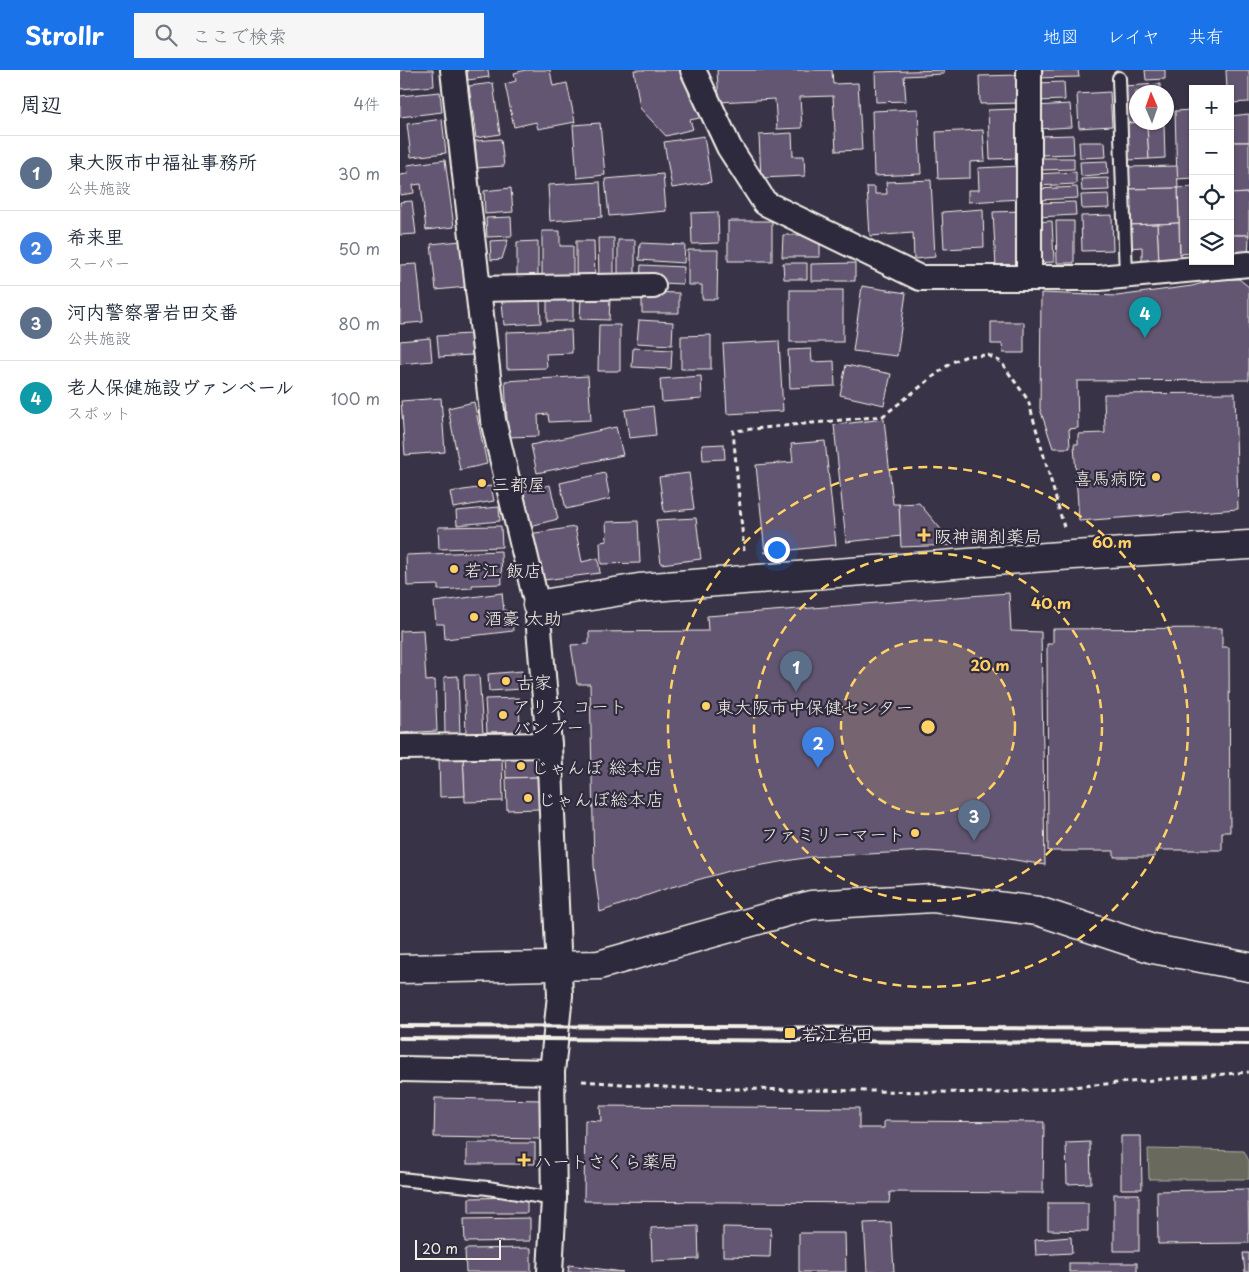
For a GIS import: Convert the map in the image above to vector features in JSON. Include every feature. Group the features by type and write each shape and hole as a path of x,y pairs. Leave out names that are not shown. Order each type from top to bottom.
{"street":[{"path":"453,70 493,420 537,605 549,745 560,995 552,1072 554,1199 550,1272"},
{"path":"693,70 729,148 765,203 920,278 1029,278 1126,275 1249,264"},
{"path":"1029,70 1029,278"},
{"path":"478,289 652,286"},
{"path":"537,605 639,588 1073,555 1249,544"},
{"path":"400,747 549,745"},
{"path":"400,969 600,965 811,904 933,898 1038,911 1153,949 1249,966"},
{"path":"400,1069 552,1072"}],"lane":[{"path":"1119,78 1126,275"},
{"path":"400,1179 488,1188 554,1199"}],"path":[{"path":"746,579 733,432 883,416 952,362 966,356 988,355 1001,362 1028,400 1073,555"},
{"path":"582,1081 677,1088 999,1092 1249,1072"}],"green space":[{"path":"1148,1149 1244,1151 1249,1161 1249,1179 1149,1179"}],"building":[{"path":"400,70 433,70 434,86 400,89"},
{"path":"467,70 488,70 489,77 468,80"},
{"path":"526,70 550,70 553,86 567,83 575,122 538,129 536,122 514,127 505,84 516,81 514,73"},
{"path":"634,70 687,70 704,117 690,120 693,129 666,136 640,108"},
{"path":"717,70 832,70 833,84 858,83 862,150 836,151 833,96 800,97 802,128 777,129 775,99 719,102"},
{"path":"944,70 944,74 904,76 906,101 876,102 875,72"},
{"path":"1035,70 1078,70 1079,77 1035,78"},
{"path":"1145,70 1165,70 1165,79 1146,80"},
{"path":"1226,70 1249,70 1249,102 1234,103 1234,85 1227,85"},
{"path":"1021,75 1021,103 980,104 979,76"},
{"path":"1064,82 1065,100 1037,101 1036,83"},
{"path":"493,83 500,134 476,138 469,86"},
{"path":"1123,86 1129,86 1129,123 1125,123"},
{"path":"440,92 442,112 400,117 400,96"},
{"path":"1110,92 1112,126 1079,128 1077,94"},
{"path":"1070,104 1072,127 1037,129 1035,106"},
{"path":"918,109 921,174 874,176 872,111"},
{"path":"1017,109 1019,158 990,159 988,110"},
{"path":"1189,110 1189,178 1177,179 1175,111"},
{"path":"1249,114 1249,142 1234,142 1234,116"},
{"path":"442,119 446,153 411,157 407,124"},
{"path":"600,123 605,175 577,178 573,125"},
{"path":"1125,123 1129,123 1129,130 1147,130 1149,159 1127,160"},
{"path":"983,130 985,161 970,162 970,178 938,179 936,132"},
{"path":"1147,130 1164,130 1165,158 1149,159"},
{"path":"792,133 793,156 804,156 805,176 761,178 759,135"},
{"path":"1073,135 1074,154 1041,155 1040,136"},
{"path":"704,136 711,182 672,188 664,142"},
{"path":"501,139 504,166 477,168 475,141"},
{"path":"1079,142 1105,142 1106,157 1080,158"},
{"path":"1234,142 1249,142 1249,193 1234,194"},
{"path":"1041,158 1074,158 1074,169 1041,170"},
{"path":"445,160 454,227 426,230 421,184 413,185 414,193 400,195 400,175 408,174 407,165"},
{"path":"1107,161 1108,174 1081,176 1080,162"},
{"path":"1020,166 1021,199 968,202 968,190 979,190 978,168"},
{"path":"1177,166 1178,188 1128,189 1127,167"},
{"path":"1076,172 1076,184 1036,186 1035,174"},
{"path":"663,174 666,211 609,216 605,179"},
{"path":"1108,178 1109,190 1082,191 1081,179"},
{"path":"931,180 935,257 914,259 913,233 870,236 867,187 875,187 875,194 887,194 886,182"},
{"path":"600,182 602,217 550,221 548,185"},
{"path":"1077,187 1078,198 1039,200 1038,189"},
{"path":"1189,187 1189,253 1180,254 1178,188"},
{"path":"511,188 513,212 485,214 484,191"},
{"path":"1178,188 1179,223 1129,225 1128,189"},
{"path":"1249,193 1249,235 1234,235 1234,194"},
{"path":"1109,194 1110,208 1082,209 1081,195"},
{"path":"412,201 416,234 400,235 400,202"},
{"path":"1075,202 1076,215 1037,217 1036,203"},
{"path":"983,209 984,247 944,249 942,212"},
{"path":"1020,211 1023,266 996,267 993,212"},
{"path":"718,212 719,243 692,244 691,213"},
{"path":"1112,215 1113,250 1082,251 1081,216"},
{"path":"511,217 512,236 487,237 486,218"},
{"path":"728,221 772,221 772,261 728,261"},
{"path":"1052,221 1054,262 1034,263 1032,222"},
{"path":"1056,221 1074,221 1074,263 1057,263"},
{"path":"1179,223 1180,263 1159,263 1157,224"},
{"path":"1157,224 1159,263 1142,264 1142,247 1129,248 1129,225"},
{"path":"542,231 560,231 560,246 573,246 573,277 542,276"},
{"path":"783,235 820,235 820,257 782,257"},
{"path":"1234,235 1249,235 1248,259 1234,259"},
{"path":"598,238 614,238 614,280 599,280"},
{"path":"508,240 502,259 491,260 490,241"},
{"path":"618,240 635,240 635,279 618,279"},
{"path":"461,241 466,287 436,290 431,244"},
{"path":"538,241 538,277 517,277 517,242"},
{"path":"576,241 594,241 595,279 576,279"},
{"path":"640,243 685,245 684,263 639,260"},
{"path":"688,250 718,250 717,299 702,299 702,285 688,285"},
{"path":"783,263 807,263 807,279 784,279"},
{"path":"855,263 855,281 811,281 811,264"},
{"path":"417,264 423,322 400,324 400,265"},
{"path":"641,265 684,267 683,284 640,282"},
{"path":"1217,279 1239,279 1249,287 1249,380 1077,381 1078,428 1069,429 1070,448 1053,448 1040,409 1041,293 1117,296 1192,286"},
{"path":"862,286 906,293 897,356 853,351"},
{"path":"790,290 843,290 843,342 790,342"},
{"path":"642,292 679,293 679,313 642,313"},
{"path":"540,299 541,323 504,325 502,301"},
{"path":"547,299 573,299 573,321 547,321"},
{"path":"581,299 610,299 609,320 580,319"},
{"path":"639,320 673,322 672,345 637,343"},
{"path":"991,322 1024,322 1024,353 1003,353 1002,344 991,344"},
{"path":"599,325 620,325 620,371 598,371"},
{"path":"571,330 572,353 546,354 547,368 507,369 506,332"},
{"path":"470,334 472,355 439,357 437,336"},
{"path":"711,335 711,369 681,369 681,336"},
{"path":"430,338 432,361 400,364 400,341"},
{"path":"779,341 783,411 727,414 723,344"},
{"path":"633,348 672,350 671,369 632,367"},
{"path":"811,349 812,362 834,361 835,386 790,388 788,350"},
{"path":"846,365 891,374 884,405 840,395"},
{"path":"588,376 591,420 549,422 548,414 538,415 539,436 508,437 505,381"},
{"path":"701,376 702,399 662,402 660,379"},
{"name":"喜馬病院","path":"1235,393 1238,509 1079,521 1074,444 1078,444 1078,434 1105,433 1104,394"},
{"path":"441,398 445,452 405,455 401,401"},
{"path":"474,402 487,464 460,470 448,408"},
{"path":"653,406 656,435 629,438 625,410"},
{"path":"884,419 893,504 899,504 902,536 846,542 834,425"},
{"path":"616,427 623,455 537,473 531,445"},
{"path":"825,441 836,545 765,553 756,465 793,462 791,444"},
{"path":"724,444 725,459 703,460 702,445"},
{"path":"605,473 610,499 566,509 560,483"},
{"path":"689,473 694,509 664,512 659,477"},
{"path":"550,485 558,519 530,526 521,491"},
{"path":"491,486 494,501 453,508 450,492"},
{"path":"919,503 954,545 901,547 899,504"},
{"path":"499,507 500,521 457,525 456,511"},
{"path":"696,518 701,559 661,564 656,520"},
{"path":"638,521 640,563 601,564 600,542 607,541 606,522"},
{"path":"501,526 502,547 439,549 438,527"},
{"path":"575,527 582,562 598,558 600,573 536,581 529,534"},
{"name":"若江 飯店","path":"501,551 502,584 472,585 472,588 438,590 438,585 407,586 406,555"},
{"name":"酒豪 太助","path":"502,593 504,611 511,610 513,631 445,639 444,624 436,624 434,602"},
{"path":"1009,593 1011,631 1041,632 1045,865 985,855 926,851 810,857 733,870 668,888 600,912 594,866 590,684 577,684 571,645 589,644 589,632 708,631 707,616"},
{"path":"1222,628 1222,647 1229,647 1230,832 1222,832 1222,850 1155,850 1155,857 1114,857 1114,851 1048,851 1047,644 1053,644 1053,629"},
{"path":"423,630 426,681 435,680 437,731 400,733 400,631"},
{"name":"古家","path":"522,671 523,689 489,691 488,674"},
{"path":"464,675 479,675 483,733 466,734"},
{"path":"458,676 460,734 445,735 444,677"},
{"name":"アリス コート バンブー","path":"519,698 520,731 487,732 485,699"},
{"name":"じゃんぼ 総本店","path":"537,753 538,777 506,778 505,754"},
{"path":"502,754 503,801 465,802 463,756"},
{"path":"463,756 465,796 440,797 439,757"},
{"path":"538,777 539,809 507,810 506,778"},
{"path":"435,1098 542,1100 541,1139 434,1137"},
{"path":"600,1106 859,1108 859,1128 884,1128 884,1121 1044,1122 1043,1193 890,1192 889,1203 584,1201 585,1120 601,1121"},
{"path":"1121,1136 1141,1136 1142,1189 1121,1189"},
{"path":"1090,1142 1091,1183 1067,1184 1066,1143"},
{"path":"467,1143 535,1143 535,1164 467,1164"},
{"path":"1248,1189 1249,1243 1158,1244 1157,1191"},
{"path":"1114,1194 1139,1194 1139,1251 1114,1251"},
{"path":"527,1197 527,1213 469,1213 469,1198"},
{"path":"1048,1203 1088,1203 1088,1231 1048,1230"},
{"path":"530,1218 530,1241 465,1242 464,1219"},
{"path":"891,1222 894,1272 867,1272 864,1223"},
{"path":"698,1226 699,1259 652,1261 651,1228"},
{"path":"723,1227 771,1228 770,1257 723,1256"},
{"path":"799,1233 845,1233 846,1272 799,1272"},
{"path":"1071,1237 1072,1253 1036,1255 1035,1240"},
{"path":"531,1248 531,1272 466,1272 465,1249"},
{"path":"1243,1253 1249,1253 1249,1272 1245,1272"},
{"path":"1069,1263 1137,1263 1137,1272 1069,1272"},
{"path":"569,1265 623,1272 568,1272"}],"railway":[{"path":"400,1026 1249,1029"},
{"path":"400,1038 1249,1044"}],"place":[{"name":"老人保健施設ヴァンベール","path":"1145,338"},
{"name":"喜馬病院","path":"1156,477"},
{"name":"三都屋","path":"482,483"},
{"name":"阪神調剤薬局","path":"924,535"},
{"name":"若江 飯店","path":"454,569"},
{"name":"酒豪 太助","path":"474,617"},
{"name":"古家","path":"506,681"},
{"name":"東大阪市中福祉事務所","path":"796,692"},
{"name":"東大阪市中保健センター","path":"706,706"},
{"name":"アリス コート バンブー","path":"503,715"},
{"name":"じゃんぼ 総本店","path":"521,766"},
{"name":"希来里","path":"818,768"},
{"name":"じゃんぼ総本店","path":"528,798"},
{"name":"ファミリーマート","path":"915,833"},
{"name":"河内警察署岩田交番","path":"974,841"},
{"name":"若江岩田","path":"790,1033"},
{"name":"ハートさくら薬局","path":"524,1160"}]}
